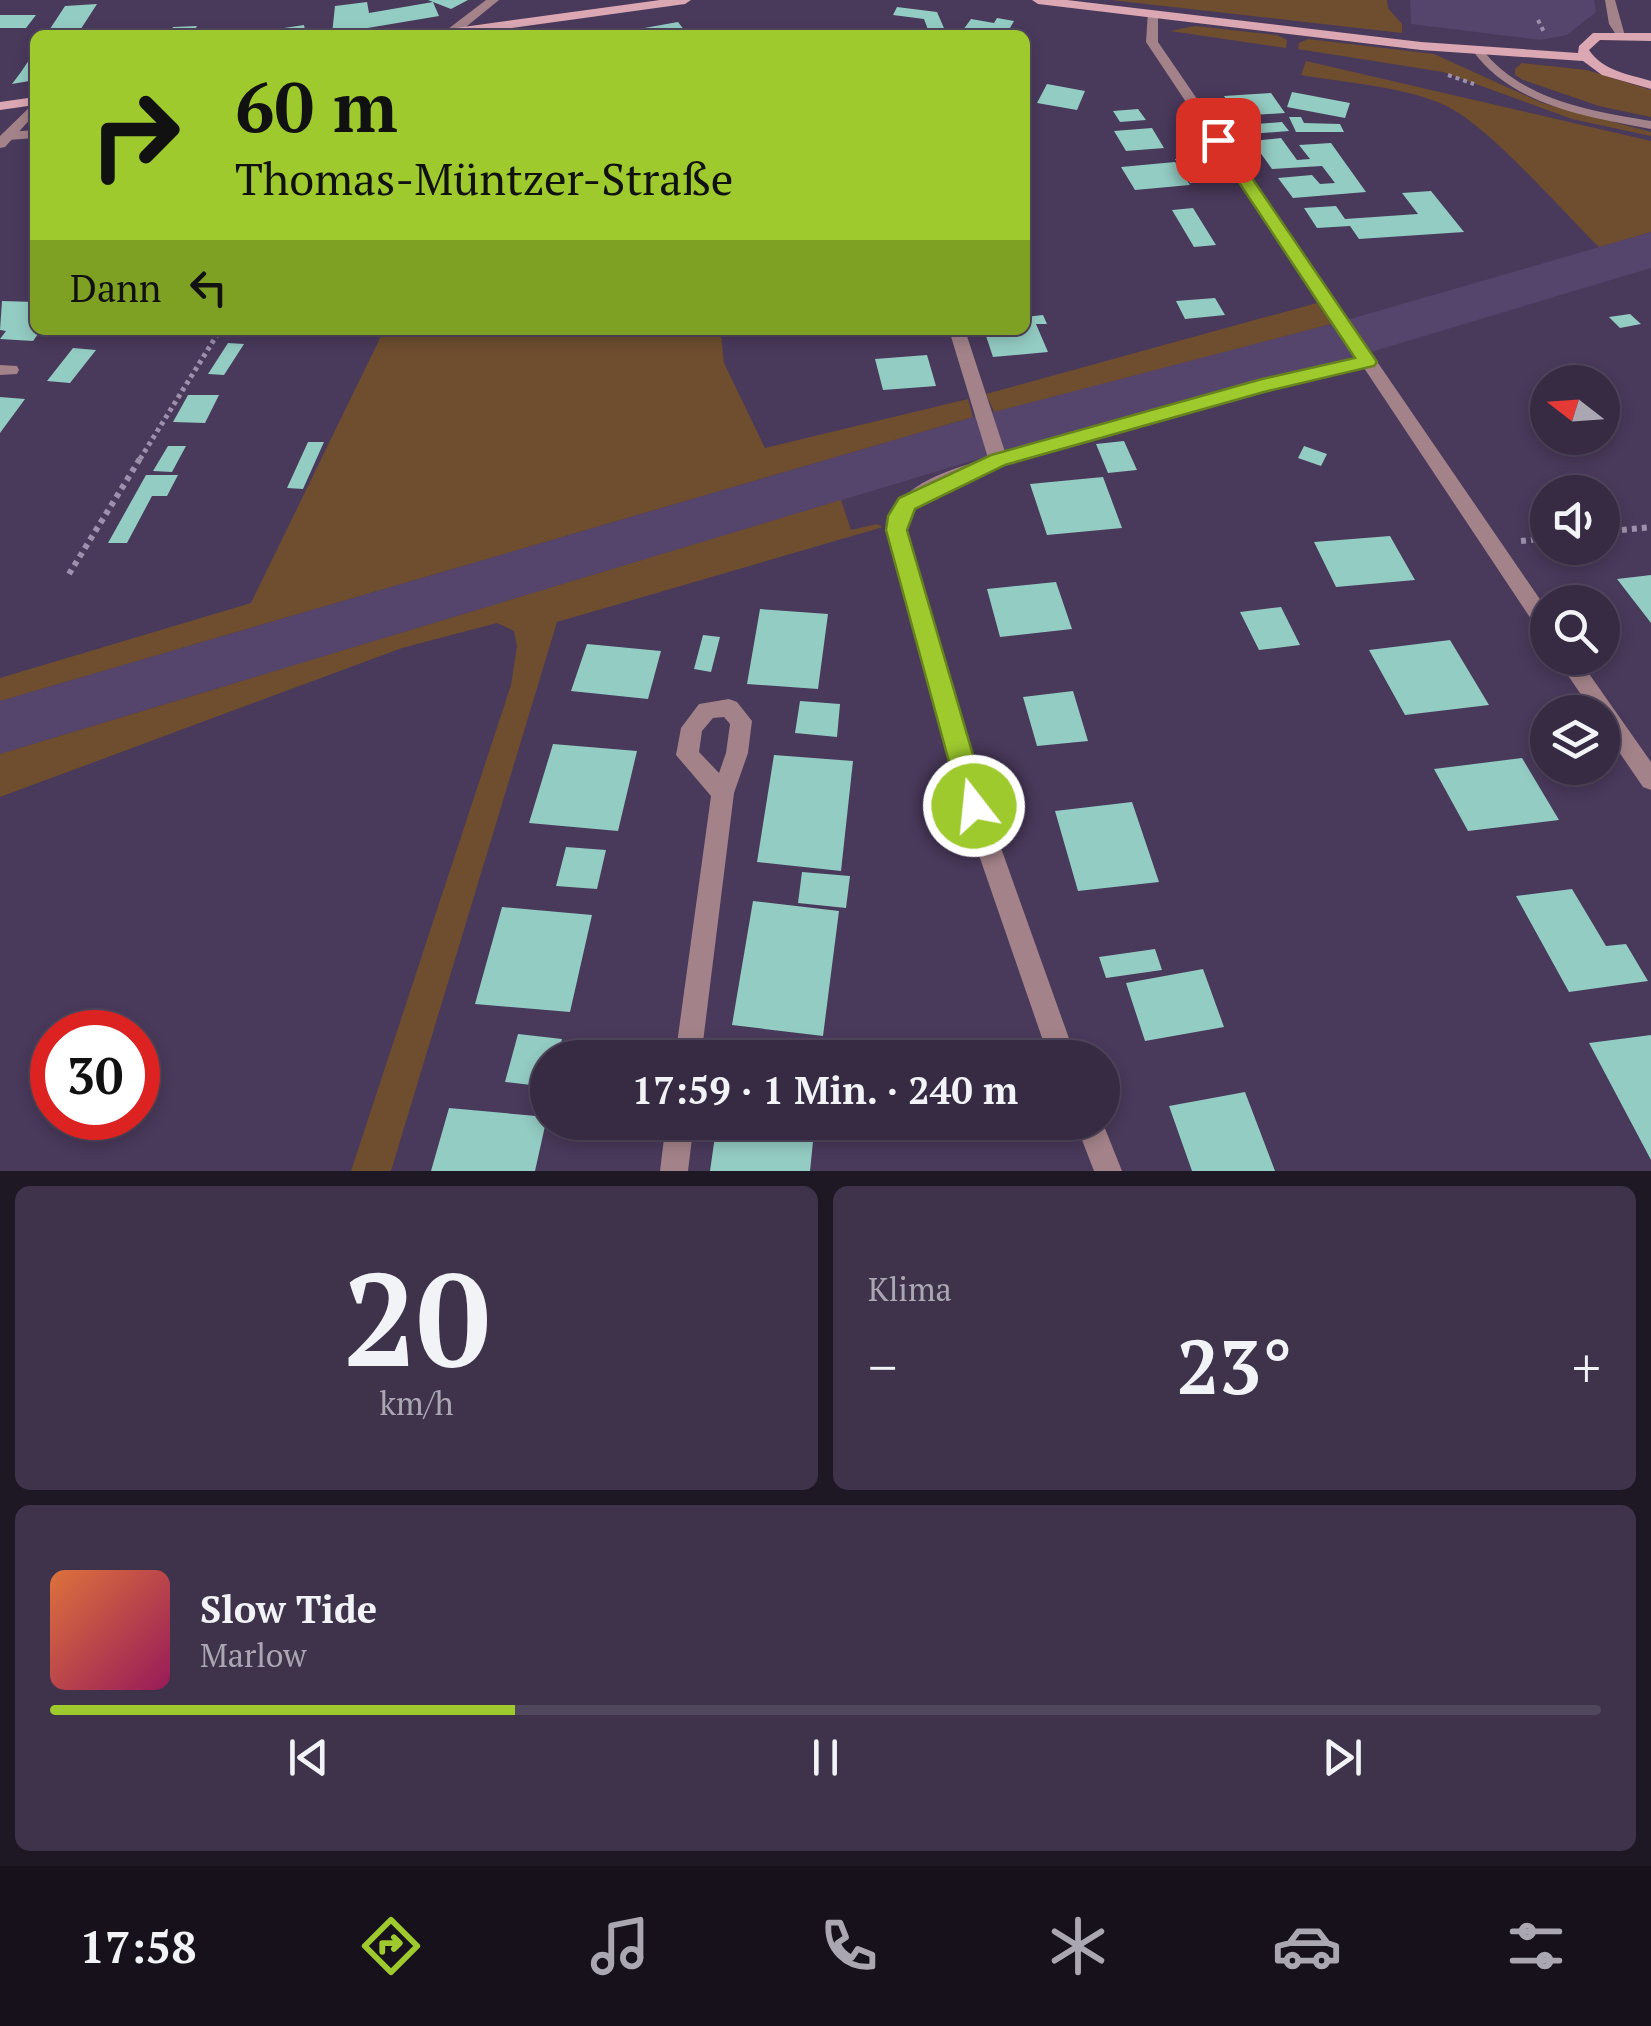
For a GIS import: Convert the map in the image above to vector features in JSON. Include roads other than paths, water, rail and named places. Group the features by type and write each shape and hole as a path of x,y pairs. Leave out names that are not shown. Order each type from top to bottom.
{"main road":[{"path":"466,30 684,0"},
{"path":"1038,0 1478,51 1586,57 1606,72 1651,85"},
{"path":"1586,57 1583,48 1588,42 1621,34 1651,37"},
{"path":"0,106 30,103"}],"street":[{"path":"455,30 493,0"},
{"path":"1152,14 1152,42 1530,602"},
{"path":"4,140 30,109"},
{"path":"959,335 998,460"},
{"path":"1057,1040 974,806 896,530 898,516 907,503 998,460 1262,386 1367,362"},
{"path":"1580,675 1651,780"},
{"path":"690,1040 723,793"},
{"path":"674,1171 678,1140"},
{"path":"1096,1140 1108,1171"}],"lane":[{"path":"1610,0 1621,34"},
{"path":"1478,51 1492,70 1512,84 1586,111 1651,125"},
{"path":"4,140 30,135"}]}
